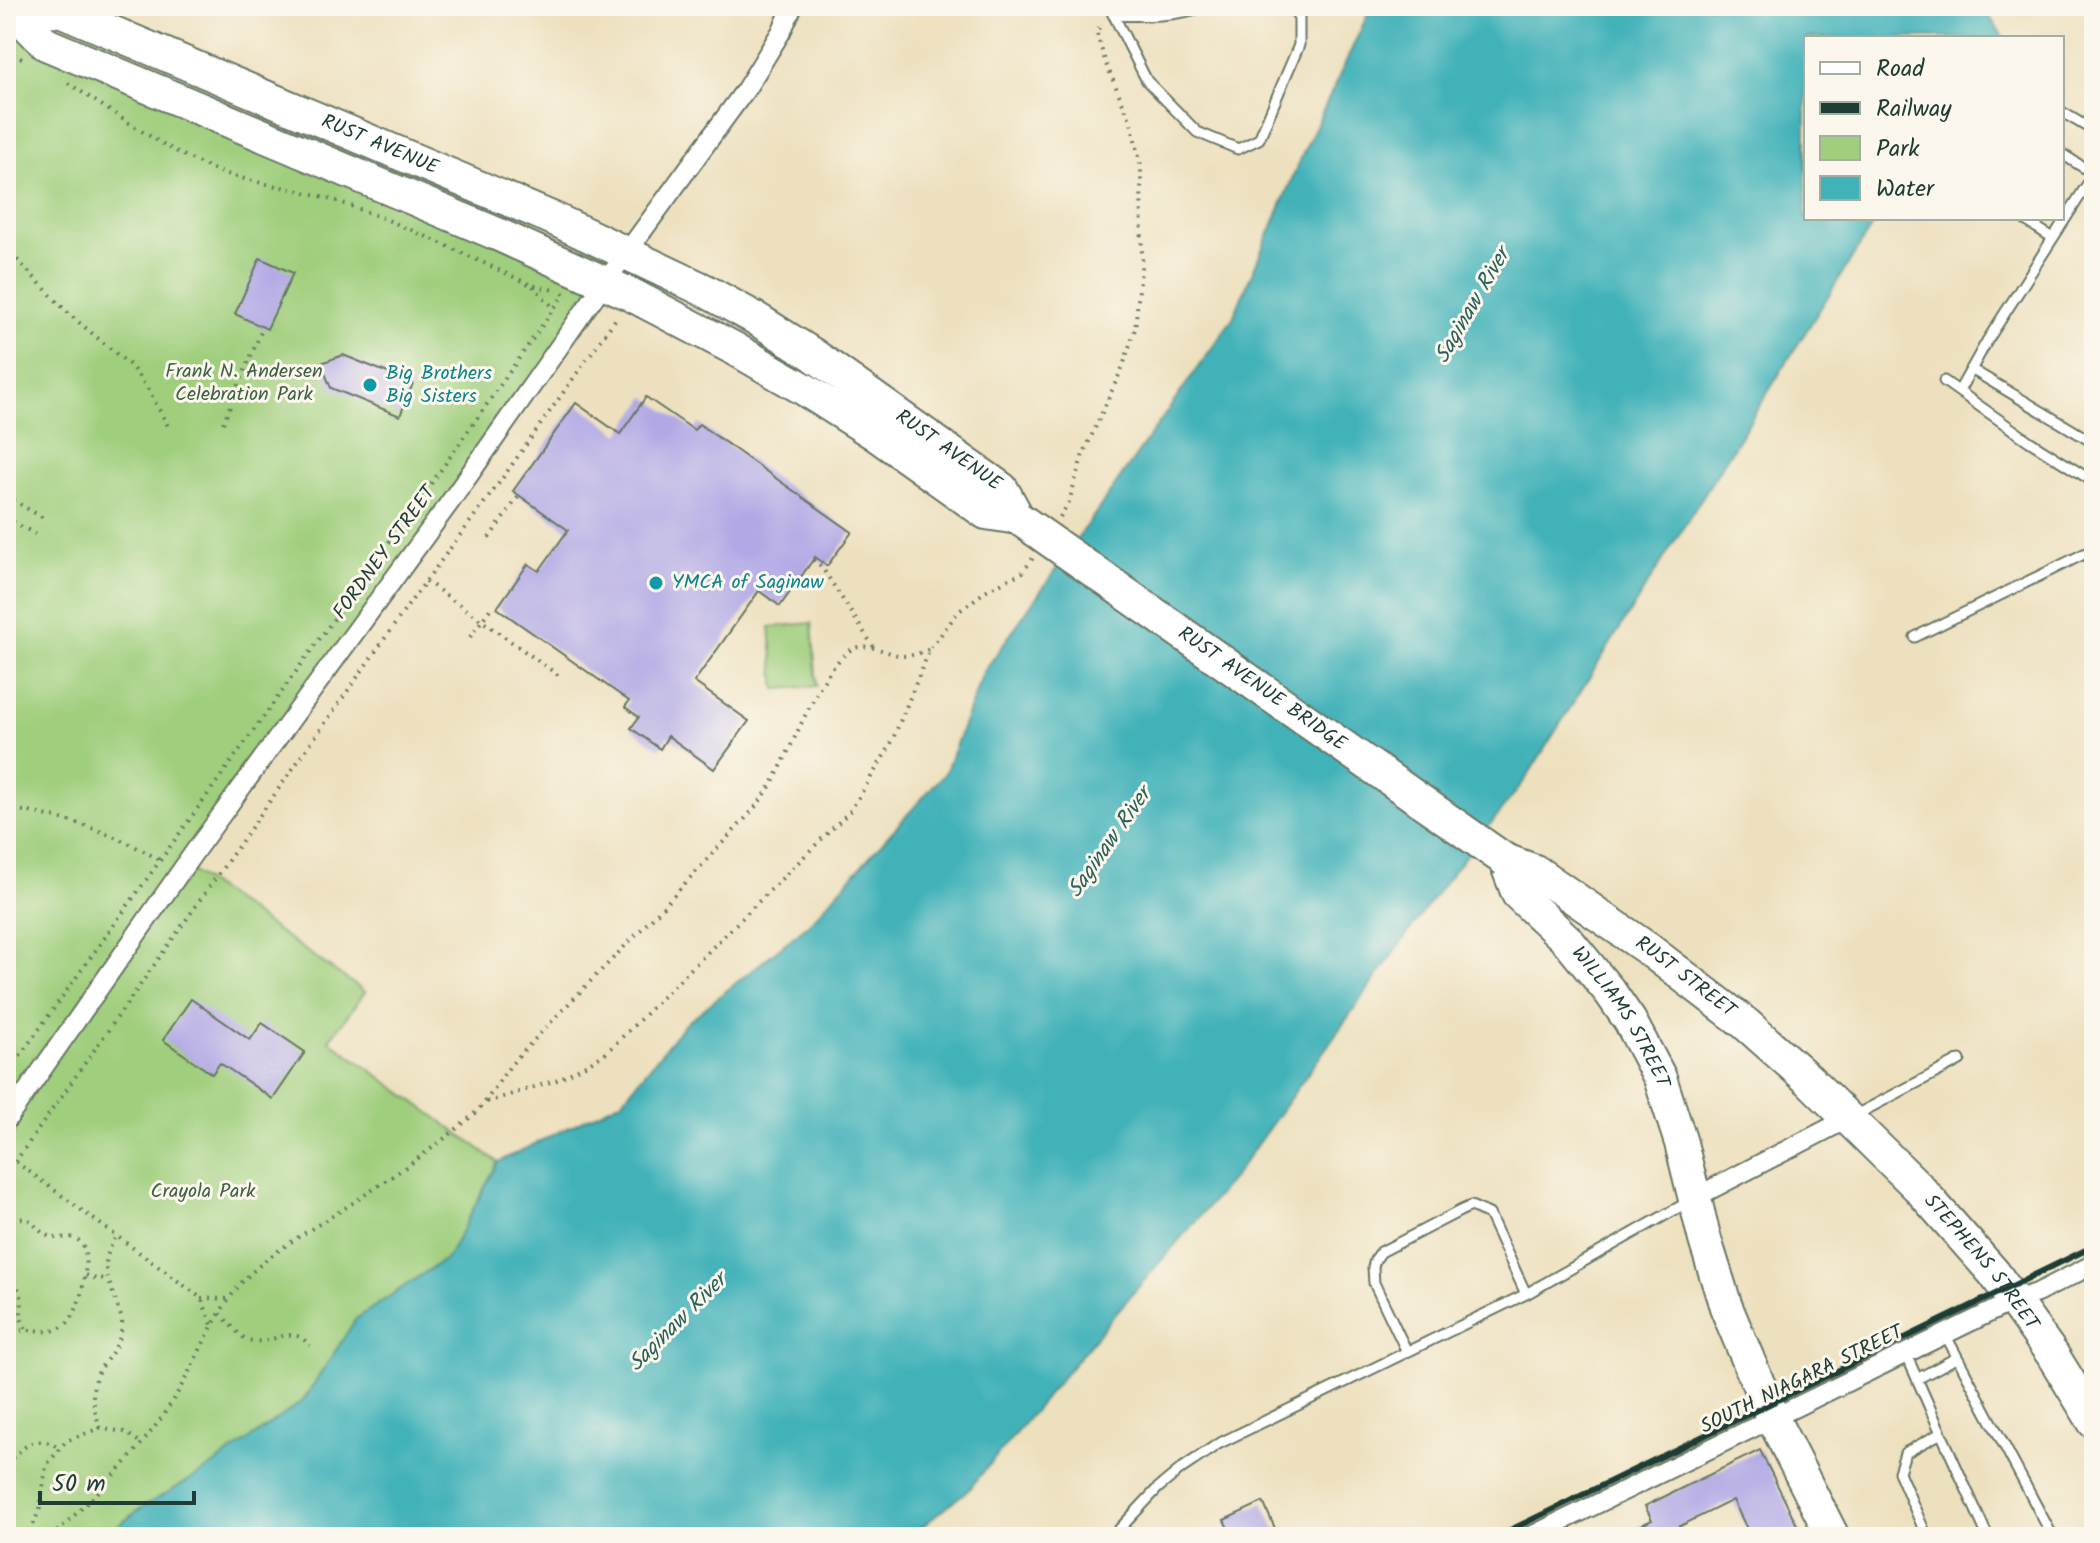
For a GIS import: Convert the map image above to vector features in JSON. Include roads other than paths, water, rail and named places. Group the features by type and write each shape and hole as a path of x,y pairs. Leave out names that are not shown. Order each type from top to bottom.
{"highway":[{"name":"RUST AVENUE","path":"10,6 62,11 539,213 704,290 812,354 1002,489 1018,518"},
{"name":"RUST AVENUE","path":"10,6 46,44 497,234 614,296 697,328 875,434 986,513 1018,518"},
{"name":"RUST AVENUE BRIDGE","path":"1018,518 1505,860"},
{"name":"RUST STREET","path":"1505,860 1535,871 1683,975 1746,1024 1849,1118"},
{"name":"WILLIAMS STREET","path":"1505,860 1518,894 1548,920 1610,992 1630,1021 1660,1078 1726,1307 1773,1419 1833,1537"},
{"name":"STEPHENS STREET","path":"1849,1118 1946,1217 1994,1273 2052,1354 2094,1422"}],"street":[{"name":"FORDNEY STREET","path":"6,1121 195,851 450,502 587,307 614,296 627,253 746,89 793,6"},
{"path":"1696,1197 1849,1118"},
{"name":"SOUTH NIAGARA STREET","path":"1529,1537 2094,1264"}],"lane":[{"path":"1111,10 1148,16 1189,12 1206,6"},
{"path":"1111,10 1147,81 1197,132 1238,149 1259,139 1299,45 1299,18 1292,6"},
{"path":"2064,113 2094,131"},
{"path":"2064,155 2094,174 2067,207"},
{"path":"2025,220 2053,238"},
{"path":"1959,391 2061,220"},
{"path":"1971,369 2094,443"},
{"path":"1944,381 2094,482"},
{"path":"1915,637 2094,549"},
{"path":"1849,1118 1960,1060"},
{"path":"1112,1537 1158,1488 1218,1444 1526,1294 1696,1197"},
{"path":"1407,1352 1374,1283 1375,1260 1381,1252 1460,1211 1471,1206 1489,1214 1526,1294"},
{"path":"1945,1334 2053,1537"},
{"path":"1906,1354 1988,1537"},
{"path":"1917,1379 1956,1358"},
{"path":"1927,1537 1899,1472 1905,1453 1941,1433"}],"water":[{"name":"Saginaw River","path":"1369,6 1987,6 1985,10 2003,36 1804,36 1804,220 1876,220 1525,780 1441,887 1233,1178 969,1489 909,1537 104,1537 141,1508 205,1471 303,1401 356,1319 448,1257 498,1162 622,1101 684,1025 808,925 945,773 983,673 1233,318 1301,158 1369,12"}],"railway":[{"path":"1496,1537 2094,1246"}],"place":[{"name":"Big Brothers Big Sisters","path":"370,385"},
{"name":"YMCA of Saginaw","path":"656,583"}],"park label":[{"name":"Frank N. Andersen Celebration Park","path":"244,384"},
{"name":"Crayola Park","path":"203,1192"}]}
